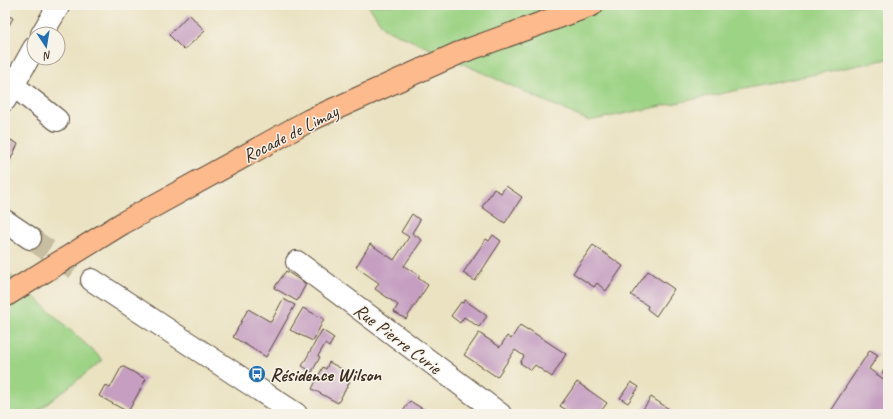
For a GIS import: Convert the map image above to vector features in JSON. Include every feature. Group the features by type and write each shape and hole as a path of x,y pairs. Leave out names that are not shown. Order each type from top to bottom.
{"main road":[{"name":"Rocade de Limay","path":"5,296 124,222 310,120 459,53 592,5"}],"street":[{"path":"47,26 59,5"},
{"path":"26,61 8,89 57,120"},
{"path":"5,221 30,238"},
{"name":"Rue Pierre Curie","path":"297,262 500,414"},
{"path":"92,280 296,414"}],"green space":[{"path":"368,5 888,5 888,59 589,121 384,28"},
{"path":"5,270 103,360 34,414 5,414"}],"building":[{"path":"5,14 13,18 5,33"},
{"path":"189,14 205,31 184,50 169,35"},
{"path":"11,140 18,144 5,171 5,151"},
{"path":"506,186 522,197 505,223 482,207 494,189 501,193"},
{"path":"412,214 420,220 412,233 422,240 404,266 420,276 418,278 428,285 406,319 394,312 398,305 375,289 379,283 356,267 370,244 394,260 409,237 401,232"},
{"path":"493,235 501,241 475,281 463,273 486,239 489,241"},
{"path":"593,245 623,266 606,291 597,283 594,287 573,273"},
{"path":"286,271 306,284 297,301 274,288"},
{"path":"648,271 674,289 656,316 647,309 648,306 631,295"},
{"path":"283,299 295,305 266,357 233,337 248,309 271,322"},
{"path":"465,300 487,316 479,327 464,317 460,323 451,316 461,302 463,303"},
{"path":"303,308 324,319 313,341 290,330"},
{"path":"520,325 566,354 552,377 535,365 531,370 520,363 524,356 515,350 497,377 464,355 479,333 500,347 507,336 511,339"},
{"path":"322,330 334,338 329,347 325,344 318,356 320,357 312,372 302,366"},
{"path":"870,350 878,355 869,369 888,382 888,413 828,414"},
{"path":"329,362 351,374 347,380 350,381 338,403 312,389 323,367 326,369"},
{"path":"888,363 888,377 882,373"},
{"path":"122,366 146,379 128,412 99,396 105,385 110,388"},
{"path":"577,382 607,403 599,414 573,414 560,406"},
{"path":"631,382 639,387 628,403 620,398"},
{"path":"651,397 672,411 669,414 640,414"},
{"path":"410,401 431,414 401,414"},
{"path":"445,410 447,411 451,414 443,414"}],"tunnel":[{"path":"30,238 92,280"}],"place":[{"name":"Résidence Wilson","path":"257,374"}]}
